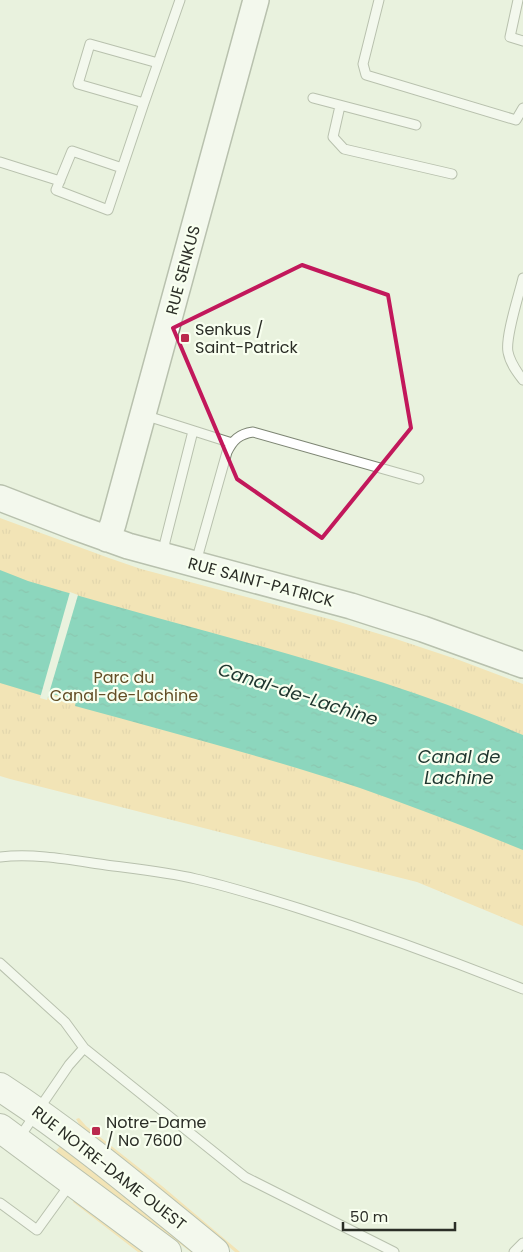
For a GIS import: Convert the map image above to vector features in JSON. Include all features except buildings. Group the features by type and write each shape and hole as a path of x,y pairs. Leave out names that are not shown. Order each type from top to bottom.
{"main road":[{"name":"RUE NOTRE-DAME OUEST","path":"0,1087 37,1111 116,1171 215,1252"},
{"name":"RUE NOTRE-DAME OUEST","path":"9,1134 167,1252"}],"street":[{"name":"RUE SENKUS","path":"107,539 113,524 256,0"},
{"name":"RUE SAINT-PATRICK","path":"0,498 107,539 378,614 523,665"}],"lane":[{"path":"122,168 72,151 56,190 108,210 180,0"},
{"path":"380,0 363,64 366,75 516,120 523,108"},
{"path":"518,0 510,37 523,41"},
{"path":"144,103 78,84 90,44 158,63"},
{"path":"313,98 416,125"},
{"path":"340,106 333,137 344,149 452,174"},
{"path":"0,162 60,181"},
{"path":"523,278 507,342 508,353 513,367 523,380"},
{"path":"143,415 232,443"},
{"path":"164,556 165,542 193,431"},
{"path":"196,564 227,452 232,443 243,434 253,432 419,479"},
{"path":"0,857 17,855 56,858 134,868 231,888 345,923 523,989"},
{"path":"0,963 65,1022 84,1048 245,1177 394,1252"},
{"path":"9,1134 37,1111 69,1064 84,1048"},
{"path":"0,1203 37,1230 73,1181"},
{"path":"514,1252 523,1243"}],"highlighted area":[{"path":"302,265 388,295 411,428 322,538 237,479 173,328"}],"green space":[{"name":"Parc du Canal-de-Lachine","path":"0,518 141,569 333,620 459,660 523,684 523,926 417,882 0,776"},
{"path":"79,1118 86,1126 162,1186 240,1252 235,1252 150,1180 86,1131 76,1119"},
{"path":"61,1145 198,1252 191,1252 55,1152"},
{"path":"75,1199 142,1252 138,1252 73,1202"}],"water":[{"name":"Canal de Lachine","path":"0,570 62,591 353,673 467,712 523,735 523,850 360,788 218,745 75,706 76,700 52,694 50,698 0,683"}],"pier":[{"path":"70,592 78,595 47,700 40,698"}],"place":[{"name":"Senkus / Saint-Patrick","path":"185,338"},
{"name":"Notre-Dame / No 7600","path":"96,1131"}],"water label":[{"name":"Canal-de-Lachine","path":"298,694"}]}
